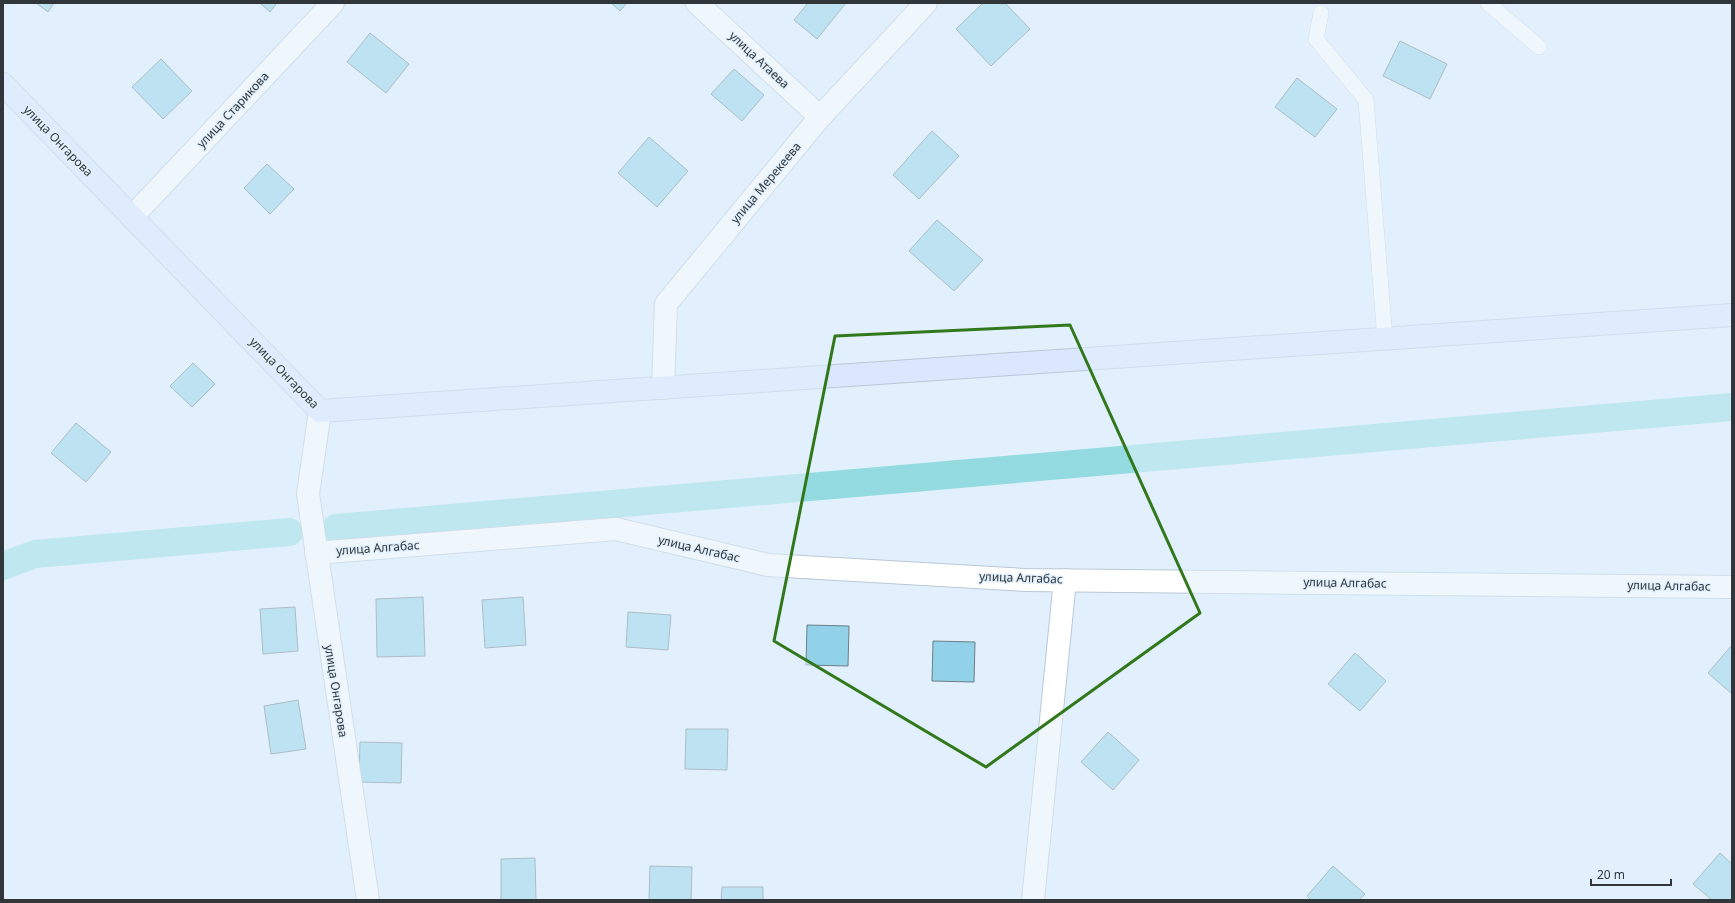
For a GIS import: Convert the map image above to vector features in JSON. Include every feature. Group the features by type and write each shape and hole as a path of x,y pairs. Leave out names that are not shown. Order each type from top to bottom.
{"street":[{"name":"улица Старикова","path":"132,217 333,3"},
{"name":"улица Атаева","path":"697,3 820,117"},
{"name":"улица Мерекеева","path":"663,388 666,304 820,117 926,3"},
{"name":"улица Онгарова","path":"3,84 320,411 308,494 368,900"},
{"path":"320,411 1732,315"},
{"name":"улица Алгабас","path":"316,553 616,529 768,565 1025,580 1732,587"},
{"path":"1033,900 1065,580"}],"lane":[{"path":"1488,3 1539,47"},
{"path":"1321,14 1316,39 1366,100 1384,339"}],"highlighted area":[{"path":"1070,325 1200,613 986,767 774,641 835,336"}],"building":[{"path":"36,3 54,3 48,12"},
{"path":"260,3 277,3 270,12"},
{"path":"611,3 627,3 620,11"},
{"path":"808,3 846,3 817,39 794,20"},
{"path":"983,3 1005,3 1030,29 991,66 956,29"},
{"path":"370,33 409,64 386,93 347,62"},
{"path":"1400,41 1447,64 1430,99 1383,76"},
{"path":"161,59 192,91 163,119 132,87"},
{"path":"734,69 764,95 742,121 711,94"},
{"path":"1297,78 1337,109 1315,137 1275,107"},
{"path":"932,131 959,156 919,199 893,175"},
{"path":"649,137 688,171 657,207 618,173"},
{"path":"267,164 294,189 270,214 244,188"},
{"path":"937,220 983,260 954,291 909,251"},
{"path":"193,363 215,384 192,407 170,386"},
{"path":"76,423 111,452 86,482 51,453"},
{"path":"423,597 425,656 377,657 376,599"},
{"path":"523,597 526,645 485,648 482,600"},
{"path":"295,607 298,651 263,654 260,609"},
{"path":"628,612 671,615 668,650 626,647"},
{"path":"807,625 849,626 848,666 806,665"},
{"path":"933,641 975,642 974,682 932,681"},
{"path":"1732,645 1732,694 1708,673"},
{"path":"1355,653 1386,681 1360,711 1328,684"},
{"path":"298,700 306,749 271,754 264,706"},
{"path":"686,729 728,729 727,770 685,769"},
{"path":"1108,732 1139,760 1113,790 1081,762"},
{"path":"360,742 402,743 401,783 359,782"},
{"path":"1720,853 1732,864 1732,900 1712,900 1693,884"},
{"path":"535,858 536,900 501,900 501,859"},
{"path":"650,866 692,867 691,900 649,900"},
{"path":"1333,866 1365,894 1359,900 1311,900 1307,896"},
{"path":"722,887 763,887 763,900 721,900"}],"waterway":[{"path":"336,528 1732,407"},
{"path":"3,566 35,554 289,532"}]}
